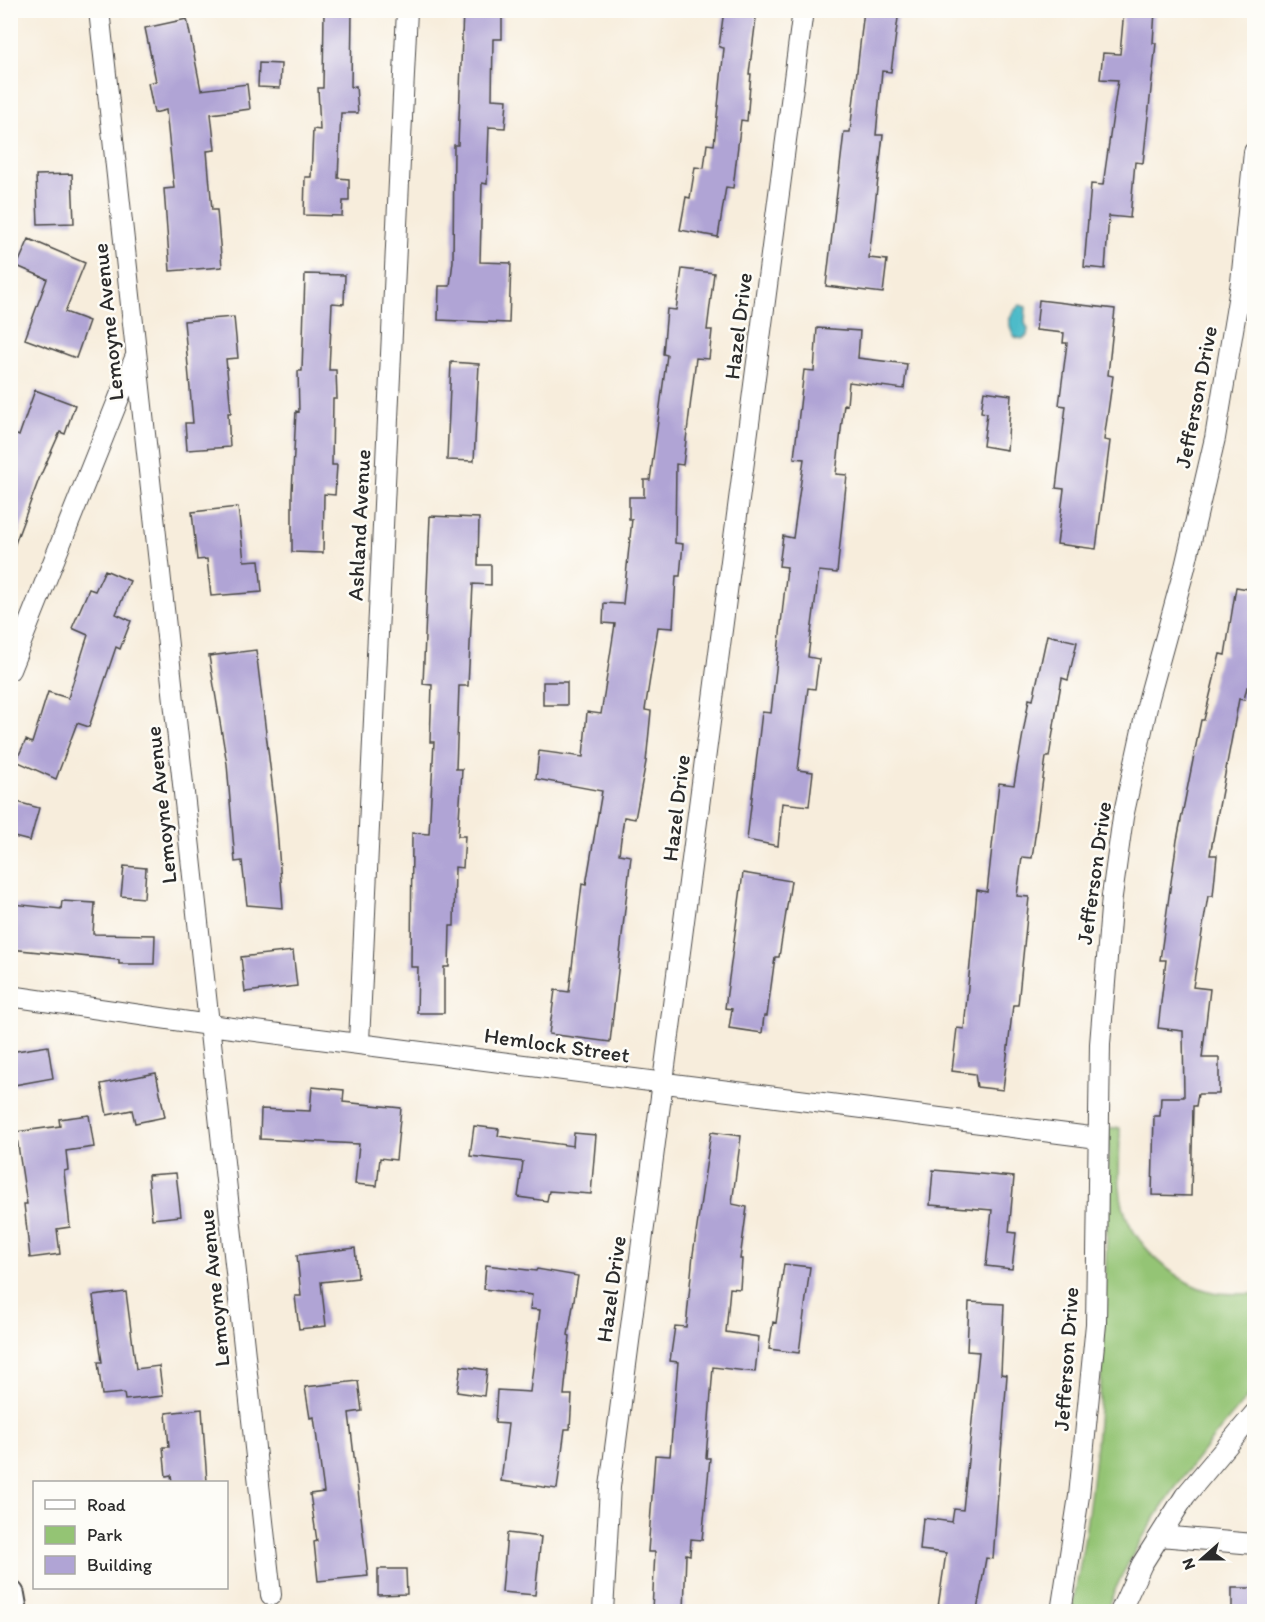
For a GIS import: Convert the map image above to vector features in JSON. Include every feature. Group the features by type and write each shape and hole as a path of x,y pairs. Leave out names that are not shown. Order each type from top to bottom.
{"street":[{"name":"Lemoyne Avenue","path":"99,10 271,1595"},
{"name":"Ashland Avenue","path":"359,1042 407,10"},
{"name":"Hazel Drive","path":"603,1611 610,1487 803,10"},
{"name":"Jefferson Drive","path":"1061,1611 1079,1496 1096,1324 1098,1138 1105,980 1112,896 1124,817 1149,699 1185,567 1215,438 1241,282 1254,152"},
{"path":"10,670 136,355"},
{"name":"Hemlock Street","path":"10,996 209,1025 359,1042 664,1084 1098,1138"},
{"path":"1120,1611 1142,1564 1185,1496 1254,1414"},
{"path":"1160,1536 1254,1545"},
{"path":"10,1595 13,1611"}],"green space":[{"path":"1109,1128 1120,1128 1121,1197 1128,1220 1146,1247 1171,1271 1199,1288 1218,1293 1254,1294 1254,1390 1190,1467 1152,1522 1119,1581 1106,1611 1071,1612 1091,1492 1102,1371"}],"water":[{"path":"1020,305 1026,307 1025,323 1028,329 1027,336 1022,339 1015,337 1009,323 1013,312"}],"building":[{"path":"324,10 352,10 351,87 356,86 358,113 341,113 338,178 349,179 349,201 343,201 342,216 304,215 305,177 311,177 313,129 320,130 318,88 323,88"},
{"path":"463,10 502,10 502,39 493,39 492,99 507,100 505,128 489,127 487,184 482,183 480,262 511,263 509,323 438,320 439,286 450,286 453,261 454,145 458,145"},
{"path":"724,10 757,10 749,74 751,74 747,121 741,120 733,188 726,187 718,237 680,230 686,197 690,198 695,167 704,168 707,144 714,145 724,48 719,47"},
{"path":"864,10 899,10 891,72 882,71 876,135 883,135 869,258 887,260 883,293 826,286 844,132 850,132"},
{"path":"1124,10 1155,10 1153,43 1156,43 1143,163 1135,162 1130,218 1109,216 1105,269 1084,267 1091,184 1103,185 1118,80 1100,79 1103,53 1120,54"},
{"path":"187,19 201,90 247,84 250,109 211,114 215,150 207,151 212,210 217,210 222,267 170,271 164,189 174,188 166,110 154,113 148,83 156,81 145,28"},
{"path":"259,63 281,64 280,88 258,87"},
{"path":"72,174 74,223 38,224 36,175"},
{"path":"29,239 85,263 65,312 89,321 76,358 25,339 47,279 17,266"},
{"path":"682,269 714,273 707,330 712,330 709,359 696,358 683,465 676,464 675,543 683,544 680,576 676,576 673,628 658,627 645,710 651,711 646,762 635,819 624,817 619,854 631,856 610,1042 549,1034 555,990 569,992 582,884 586,885 602,791 536,779 539,751 583,757 587,712 601,714 615,624 603,623 604,603 623,604 632,519 629,519 629,497 644,497 644,480 650,480 667,355 663,354 667,309 676,310"},
{"path":"305,274 345,275 344,304 332,303 329,370 336,370 337,399 333,399 332,465 337,465 335,495 324,494 323,553 292,552 292,492 296,411 299,412 298,371 302,371"},
{"path":"1039,300 1115,309 1108,375 1113,376 1104,440 1110,441 1096,549 1057,544 1064,489 1056,488 1066,406 1059,405 1067,343 1063,343 1064,333 1036,330"},
{"path":"234,317 238,358 226,359 231,413 228,413 230,447 187,450 185,423 193,423 184,321"},
{"path":"817,328 860,331 858,358 907,364 904,389 849,382 847,405 844,404 836,474 847,475 837,573 819,571 808,657 819,659 815,689 808,688 798,770 813,772 809,806 782,803 778,846 747,840 762,712 771,713 787,567 779,566 783,536 793,538 804,459 794,458 804,370 814,371"},
{"path":"451,362 479,364 474,461 447,460"},
{"path":"35,390 75,405 65,434 60,432 39,479 13,549 10,549 10,432 19,436"},
{"path":"984,391 1011,395 1007,450 983,446 987,413 981,412"},
{"path":"238,507 244,561 259,560 262,592 211,596 207,559 197,560 192,512"},
{"path":"430,516 479,518 478,565 491,565 491,585 473,584 468,686 459,686 456,769 462,769 458,836 465,836 463,868 455,867 454,926 450,926 449,967 444,967 444,1013 417,1013 418,967 411,967 412,833 429,834 434,742 430,742 432,685 423,684"},
{"path":"105,570 130,581 116,614 131,621 120,649 116,647 89,727 77,723 56,779 16,761 26,740 32,743 48,692 68,698 88,635 72,628 89,589 95,591"},
{"path":"1236,587 1254,590 1254,689 1247,687 1244,700 1239,699 1210,855 1217,855 1213,896 1208,896 1193,987 1210,989 1202,1058 1219,1058 1219,1094 1198,1094 1196,1106 1193,1106 1191,1196 1152,1195 1154,1116 1160,1116 1161,1097 1184,1097 1183,1031 1158,1028 1166,960 1160,960 1177,840 1201,720 1204,720 1220,654 1225,655"},
{"path":"1047,635 1077,642 1068,680 1062,678 1049,757 1046,757 1032,858 1022,857 1017,896 1029,897 1018,1005 1013,1005 1003,1090 977,1087 975,1074 952,1071 957,1028 964,1029 977,890 987,892 999,783 1014,785 1029,699 1033,700"},
{"path":"256,650 276,816 283,908 247,905 242,861 235,862 227,764 209,656"},
{"path":"543,682 567,682 567,705 543,705"},
{"path":"10,800 39,808 30,841 10,836"},
{"path":"124,866 146,868 144,898 121,896"},
{"path":"743,873 791,881 779,957 775,957 767,1016 764,1016 762,1033 729,1028 732,1009 725,1008"},
{"path":"62,901 95,903 93,934 155,935 154,964 119,964 119,960 10,949 13,904 61,909"},
{"path":"293,951 297,986 245,992 241,957"},
{"path":"48,1046 53,1078 14,1085 10,1052"},
{"path":"156,1073 165,1117 135,1123 132,1110 107,1115 101,1084"},
{"path":"312,1087 344,1090 343,1102 401,1108 396,1160 380,1158 377,1186 355,1184 359,1144 260,1139 261,1109 310,1111"},
{"path":"89,1115 94,1147 66,1151 68,1170 64,1171 70,1227 57,1229 60,1254 30,1258 24,1204 27,1204 16,1132 60,1126 59,1119"},
{"path":"474,1126 499,1129 498,1136 573,1146 574,1133 596,1135 591,1194 549,1191 547,1201 518,1197 523,1162 470,1156"},
{"path":"711,1132 741,1136 732,1204 747,1207 740,1259 742,1259 740,1289 730,1288 726,1332 759,1337 755,1372 713,1367 706,1458 710,1458 702,1540 691,1539 690,1555 686,1554 684,1611 652,1610 655,1552 648,1552 655,1455 670,1456 678,1362 670,1361 675,1326 686,1327 693,1254"},
{"path":"933,1170 1014,1177 1009,1232 1016,1233 1012,1269 986,1266 992,1210 930,1205"},
{"path":"176,1173 181,1216 152,1219 148,1175"},
{"path":"355,1248 358,1278 321,1282 326,1326 299,1329 295,1296 301,1296 297,1255"},
{"path":"784,1264 810,1267 799,1353 769,1349 773,1322 776,1323"},
{"path":"486,1265 536,1271 537,1269 578,1276 568,1335 570,1336 564,1395 572,1395 570,1429 565,1429 557,1489 501,1481 508,1424 495,1423 497,1390 530,1392 540,1310 530,1309 532,1295 484,1289"},
{"path":"126,1292 136,1369 159,1366 163,1396 125,1400 124,1393 102,1395 98,1362 102,1362 93,1296"},
{"path":"969,1302 1004,1304 1001,1374 1007,1375 993,1559 986,1558 977,1611 938,1607 946,1553 920,1550 923,1518 952,1522 954,1509 963,1510 979,1352 967,1351"},
{"path":"461,1366 487,1370 484,1396 457,1392"},
{"path":"358,1381 362,1411 349,1413 368,1576 318,1581 314,1542 317,1541 310,1494 324,1492 314,1417 310,1418 305,1387"},
{"path":"202,1409 207,1481 172,1481 171,1475 166,1476 163,1447 169,1447 166,1413"},
{"path":"507,1533 541,1537 535,1595 502,1592"},
{"path":"378,1569 406,1569 407,1594 378,1595"},
{"path":"1232,1588 1254,1588 1254,1611 1232,1611"}]}
